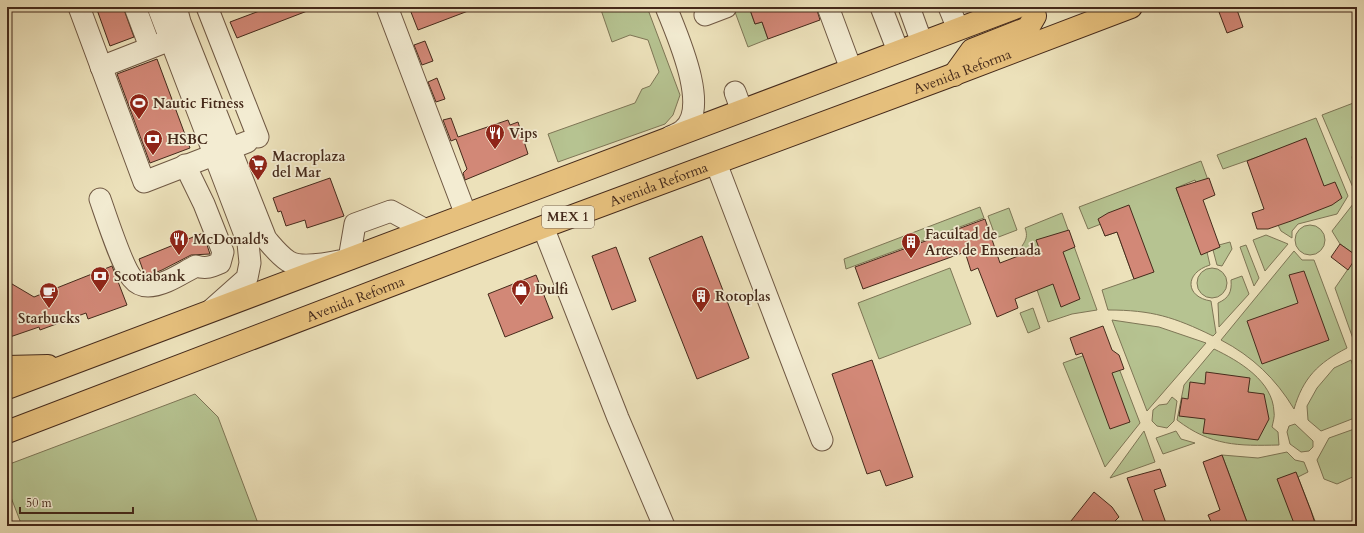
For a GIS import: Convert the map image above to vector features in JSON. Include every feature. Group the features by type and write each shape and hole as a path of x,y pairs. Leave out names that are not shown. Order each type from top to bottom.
{"highway":[{"name":"MEX 1","path":"7,388 660,142 738,102 851,69 1017,7"},
{"path":"954,75 972,50 1028,28 1035,16 1032,7"},
{"name":"Avenida Reforma","path":"7,432 543,227 954,75 1131,7"},
{"path":"7,368 73,364"}],"lane":[{"path":"79,7 144,182 237,145"},
{"path":"135,7 150,48"},
{"path":"158,7 180,29 237,145 266,239 277,252 290,262 318,266 350,259 355,224 391,211 426,230"},
{"path":"387,7 466,215"},
{"path":"660,142 684,130 690,119 694,103 692,76 666,7"},
{"path":"705,15 726,7"},
{"path":"828,7 851,69"},
{"path":"881,7 898,51"},
{"path":"909,7 922,43"},
{"path":"949,7 958,29"},
{"path":"101,67 150,48 208,9 217,30 237,145 250,263 247,278 209,312"},
{"path":"180,29 217,30"},
{"path":"716,163 822,440"},
{"path":"100,199 125,265 132,278 140,285 148,286 159,283 196,266 203,268 212,267 220,263 223,252 204,204 186,165"},
{"path":"543,227 618,418 664,526"}],"green space":[{"path":"600,7 647,7 680,95 673,115 665,124 558,162 548,134 635,103 642,89 650,86 659,72 648,40 630,35 612,42"},
{"path":"749,7 755,24 762,22 768,39 748,47 735,12"},
{"path":"1356,102 1357,147 1352,157 1354,166 1357,169 1357,187 1354,190 1322,115"},
{"path":"1316,118 1348,196 1337,214 1298,224 1292,231 1292,238 1281,231 1278,225 1266,154 1223,169 1217,155"},
{"path":"1201,161 1208,180 1198,188 1195,180 1176,188 1201,254 1207,252 1210,265 1196,273 1191,284 1192,290 1196,295 1202,299 1211,301 1216,333 1213,336 1174,319 1150,313 1108,310 1102,290 1134,279 1117,232 1105,236 1101,224 1088,229 1079,207"},
{"path":"1357,199 1357,256 1340,244 1332,231"},
{"path":"980,207 984,218 846,269 844,259"},
{"path":"1009,208 1017,230 996,238 988,216"},
{"path":"1062,213 1097,310 1072,314 1048,322 1022,246 1026,238 1025,228"},
{"path":"1310,225 1316,226 1324,234 1324,246 1316,254 1310,255 1304,254 1296,246 1295,240 1296,234 1304,226"},
{"path":"1266,235 1288,244 1265,271 1253,240"},
{"path":"1230,242 1232,249 1222,266 1217,265 1213,250 1220,247 1219,245"},
{"path":"1246,245 1259,278 1254,286 1240,247"},
{"path":"1294,251 1302,260 1314,260 1347,348 1313,372 1302,388 1294,409 1271,378 1262,369 1243,353 1221,340"},
{"path":"1357,256 1357,350 1335,288"},
{"path":"950,268 971,324 879,359 858,303"},
{"path":"1212,268 1223,272 1227,283 1223,294 1212,298 1201,294 1197,283 1201,272"},
{"path":"1242,276 1249,294 1219,327 1218,303 1225,299 1229,294 1231,280"},
{"path":"1033,308 1040,328 1028,333 1020,313"},
{"path":"1112,320 1159,327 1206,343 1147,411"},
{"path":"1102,349 1108,362 1120,371 1140,423 1105,467 1063,363"},
{"path":"1214,349 1244,366 1253,373 1268,391 1272,401 1274,414 1272,427 1278,432 1279,445 1225,443 1213,440 1189,429 1177,420 1184,385"},
{"path":"1351,360 1357,378 1357,417 1321,431 1308,420 1307,406 1317,388 1334,368"},
{"path":"195,394 218,417 259,526 22,526 7,487 7,465"},
{"path":"1172,397 1177,401 1174,421 1167,428 1157,426 1152,421 1153,410 1159,405 1167,404"},
{"path":"1295,424 1313,441 1313,447 1309,451 1301,452 1290,444 1287,432 1289,426"},
{"path":"1357,428 1357,475 1337,484 1324,479 1317,460 1329,438"},
{"path":"1144,431 1155,462 1110,478"},
{"path":"1176,431 1181,439 1195,443 1163,454 1156,438"},
{"path":"1287,452 1295,460 1304,462 1308,472 1298,477 1317,526 1237,526 1247,522 1222,455 1258,458"}],"building":[{"path":"96,7 123,7 134,37 110,46"},
{"path":"270,7 315,8 237,38 230,22"},
{"path":"409,7 476,7 476,8 418,30"},
{"path":"749,7 816,7 820,20 768,39 762,22 755,24"},
{"path":"1236,7 1243,27 1227,33 1219,12"},
{"path":"425,41 433,61 422,65 414,45"},
{"path":"157,59 190,148 150,163 117,74"},
{"path":"437,78 445,99 436,102 428,82"},
{"name":"Vips","path":"451,118 458,137 508,120 510,125 518,122 528,154 465,180 463,173 467,169 456,139 451,141 443,120"},
{"path":"1306,138 1324,186 1335,182 1342,198 1332,205 1291,221 1268,229 1257,229 1252,213 1264,209 1247,161"},
{"path":"330,178 344,216 307,228 305,220 286,226 281,211 278,212 273,198"},
{"path":"1209,178 1215,195 1203,200 1220,247 1201,255 1176,188"},
{"path":"1129,205 1154,272 1134,279 1117,232 1105,236 1098,219 1108,213"},
{"path":"985,219 1000,263 1039,248 1036,240 1069,230 1075,247 1063,252 1080,299 1061,307 1053,284 1015,299 1018,308 997,317 978,268 971,271 965,252 863,289 855,267"},
{"name":"McDonald's","path":"203,233 210,254 191,255 152,274 144,273 139,259"},
{"name":"Rotoplas","path":"702,236 749,358 697,379 649,258"},
{"path":"1340,244 1357,256 1348,270 1331,257"},
{"path":"616,247 636,301 612,310 592,256"},
{"path":"112,266 127,305 88,319 86,313 40,330 39,327 7,338 7,281 34,297"},
{"path":"1304,271 1329,340 1262,364 1247,321 1298,303 1289,275"},
{"name":"Dulfi","path":"536,275 553,318 505,337 488,294"},
{"path":"1103,326 1112,350 1119,355 1124,369 1112,373 1130,422 1110,429 1082,353 1076,355 1070,338"},
{"path":"872,360 913,477 886,486 880,470 867,474 832,374"},
{"path":"1206,372 1250,378 1248,392 1264,394 1269,419 1258,440 1203,433 1205,419 1179,416 1182,398 1188,399 1190,382 1205,384"},
{"path":"1222,455 1247,522 1237,526 1213,526 1208,515 1220,510 1203,462"},
{"path":"1160,469 1166,486 1154,490 1167,526 1145,526 1127,478"},
{"path":"1296,472 1316,526 1295,526 1277,479"},
{"path":"1094,492 1112,507 1119,517 1110,526 1103,526 1098,522 1094,526 1067,526"}],"place":[{"name":"Nautic Fitness","path":"139,120"},
{"name":"Vips","path":"495,150"},
{"name":"HSBC","path":"153,156"},
{"name":"Macroplaza del Mar","path":"258,181"},
{"name":"McDonald's","path":"179,256"},
{"name":"Facultad de Artes de Ensenada","path":"911,259"},
{"name":"Scotiabank","path":"100,293"},
{"name":"Dulfi","path":"521,306"},
{"name":"Starbucks","path":"49,309"},
{"name":"Rotoplas","path":"701,313"}]}
